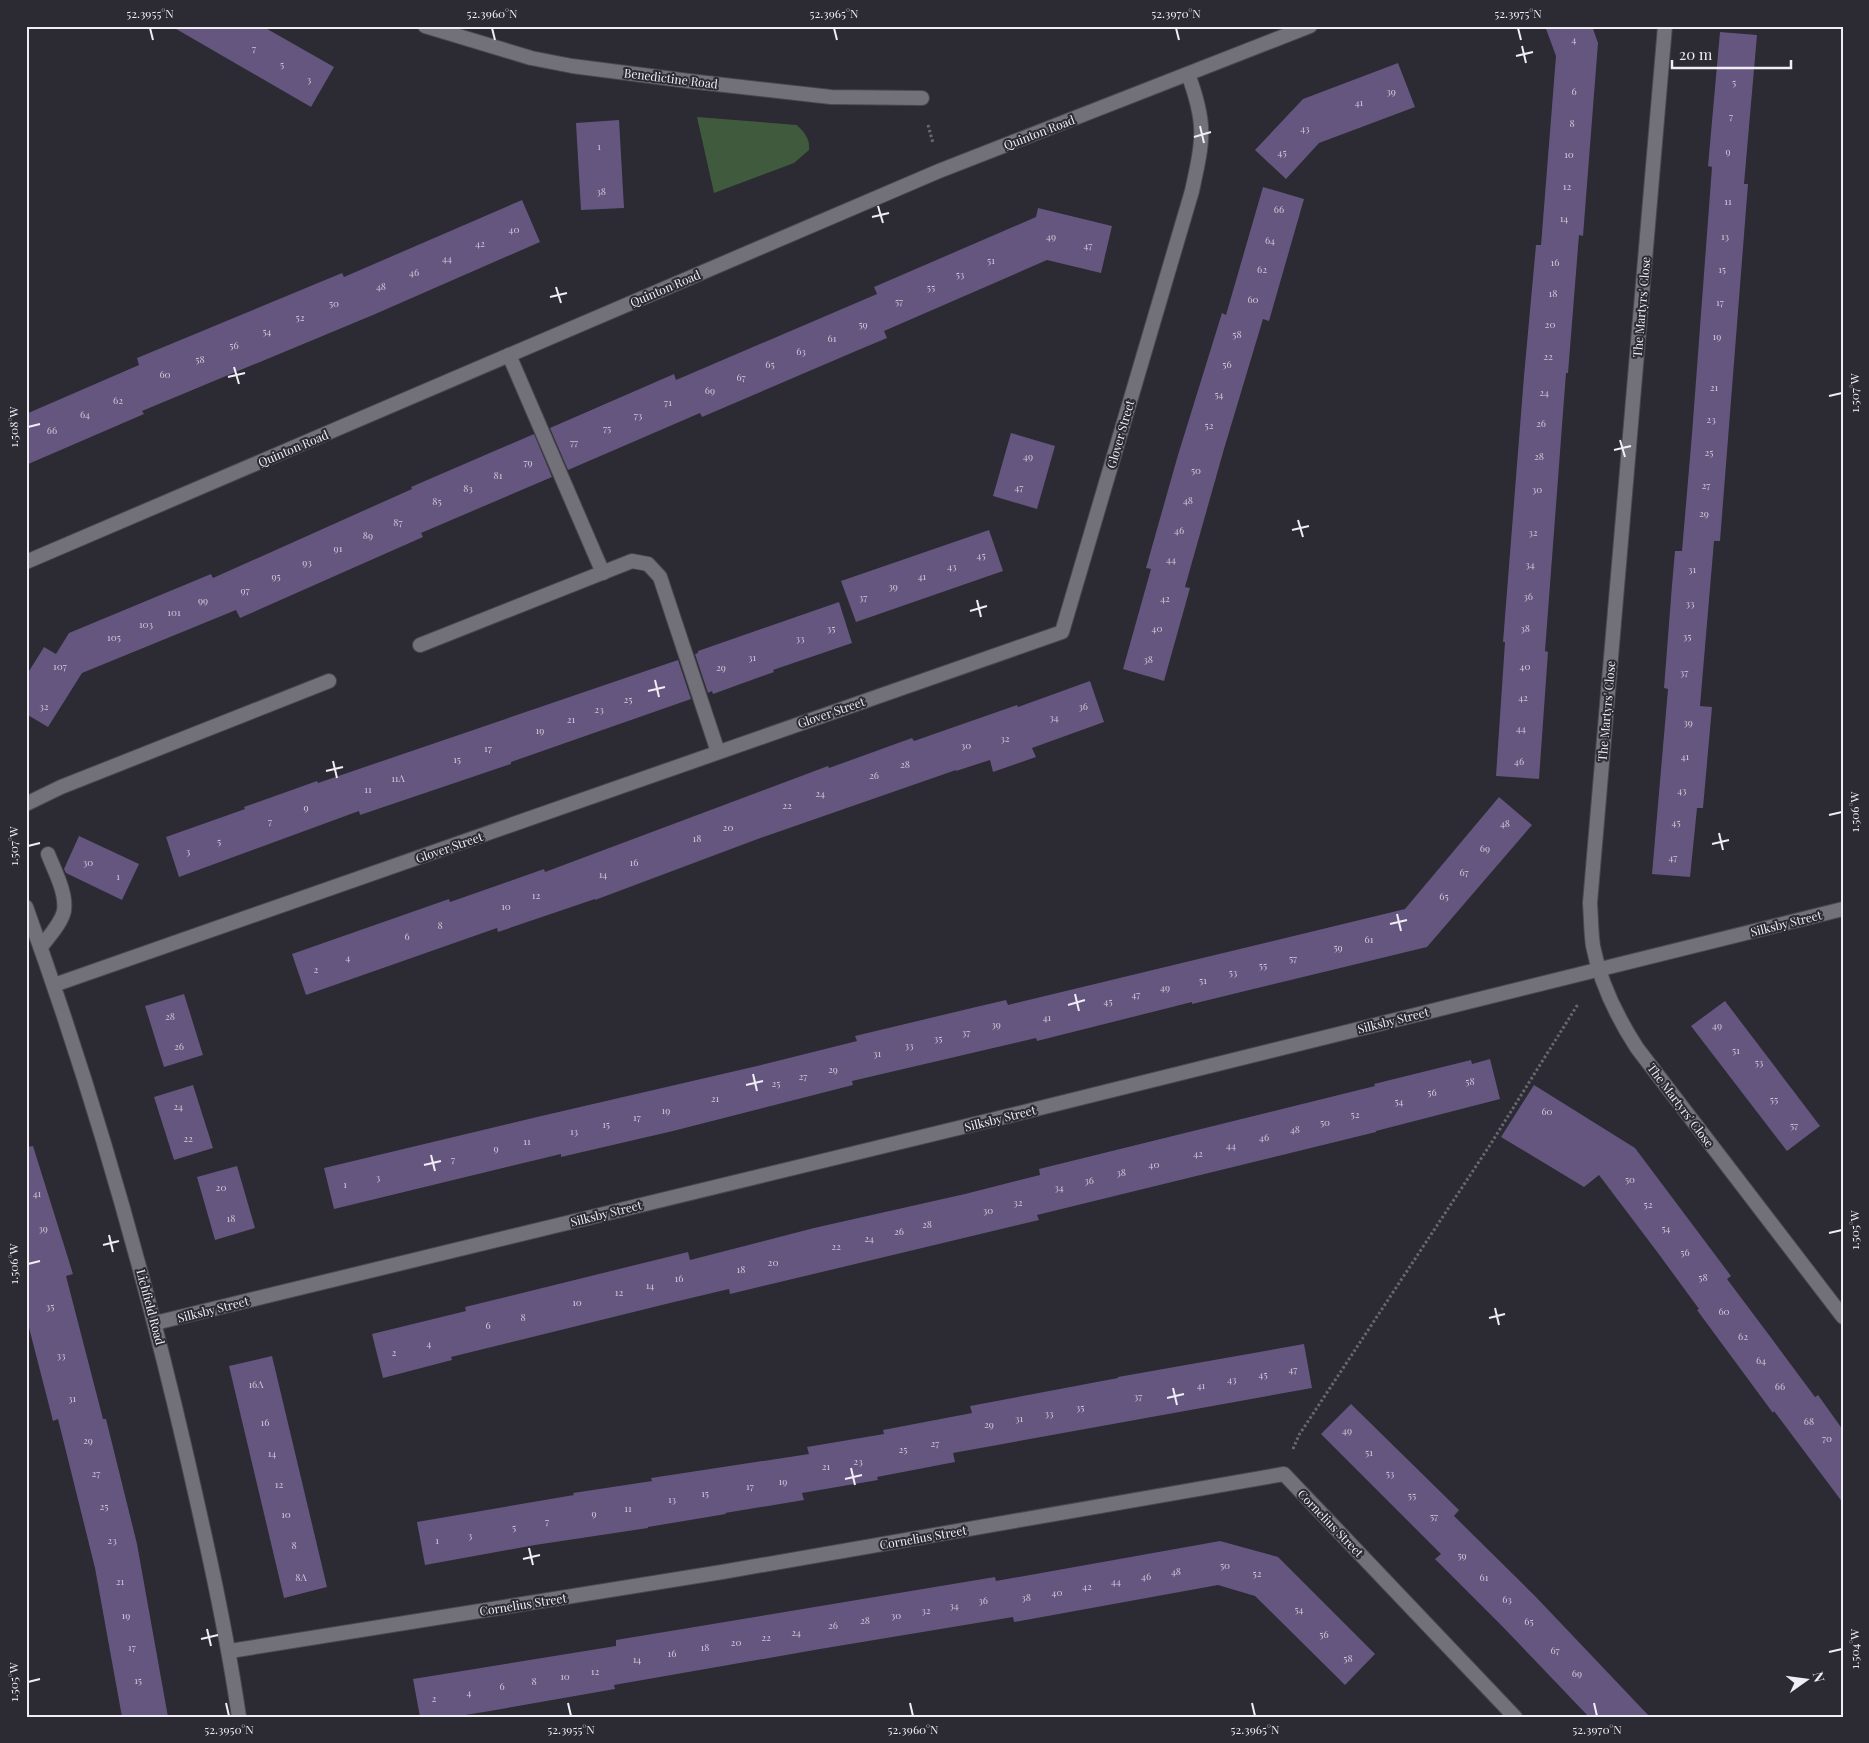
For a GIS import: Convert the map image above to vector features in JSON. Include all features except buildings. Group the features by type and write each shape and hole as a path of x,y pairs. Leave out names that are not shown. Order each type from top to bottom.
{"street":[{"name":"Benedictine Road","path":"425,26 531,58 572,66 831,97 922,98"},
{"name":"Quinton Road","path":"26,562 939,171 1310,26"},
{"name":"The Martyrs' Close","path":"1665,26 1590,904 1594,946 1600,969 1615,1009 1637,1048 1843,1317"},
{"name":"Glover Street","path":"54,985 1062,632 1192,191 1202,144 1202,127 1200,110 1188,74"},
{"path":"508,355 603,573"},
{"path":"420,645 632,561 648,564 660,577 718,752"},
{"path":"26,804 61,787 328,681"},
{"path":"41,947 56,928 64,910 63,893 48,854"},
{"name":"Lichfield Road","path":"26,908 54,985 128,1222 156,1323 230,1651 239,1717"},
{"name":"Silksby Street","path":"156,1323 1020,1113 1843,909"},
{"name":"Cornelius Street","path":"230,1651 732,1571 1284,1474 1515,1717"}],"path":[{"path":"922,98 939,171"},
{"path":"1284,1474 1299,1434 1490,1145 1600,969"}],"green space":[{"path":"697,117 797,125 806,136 809,150 794,163 714,193"}]}
